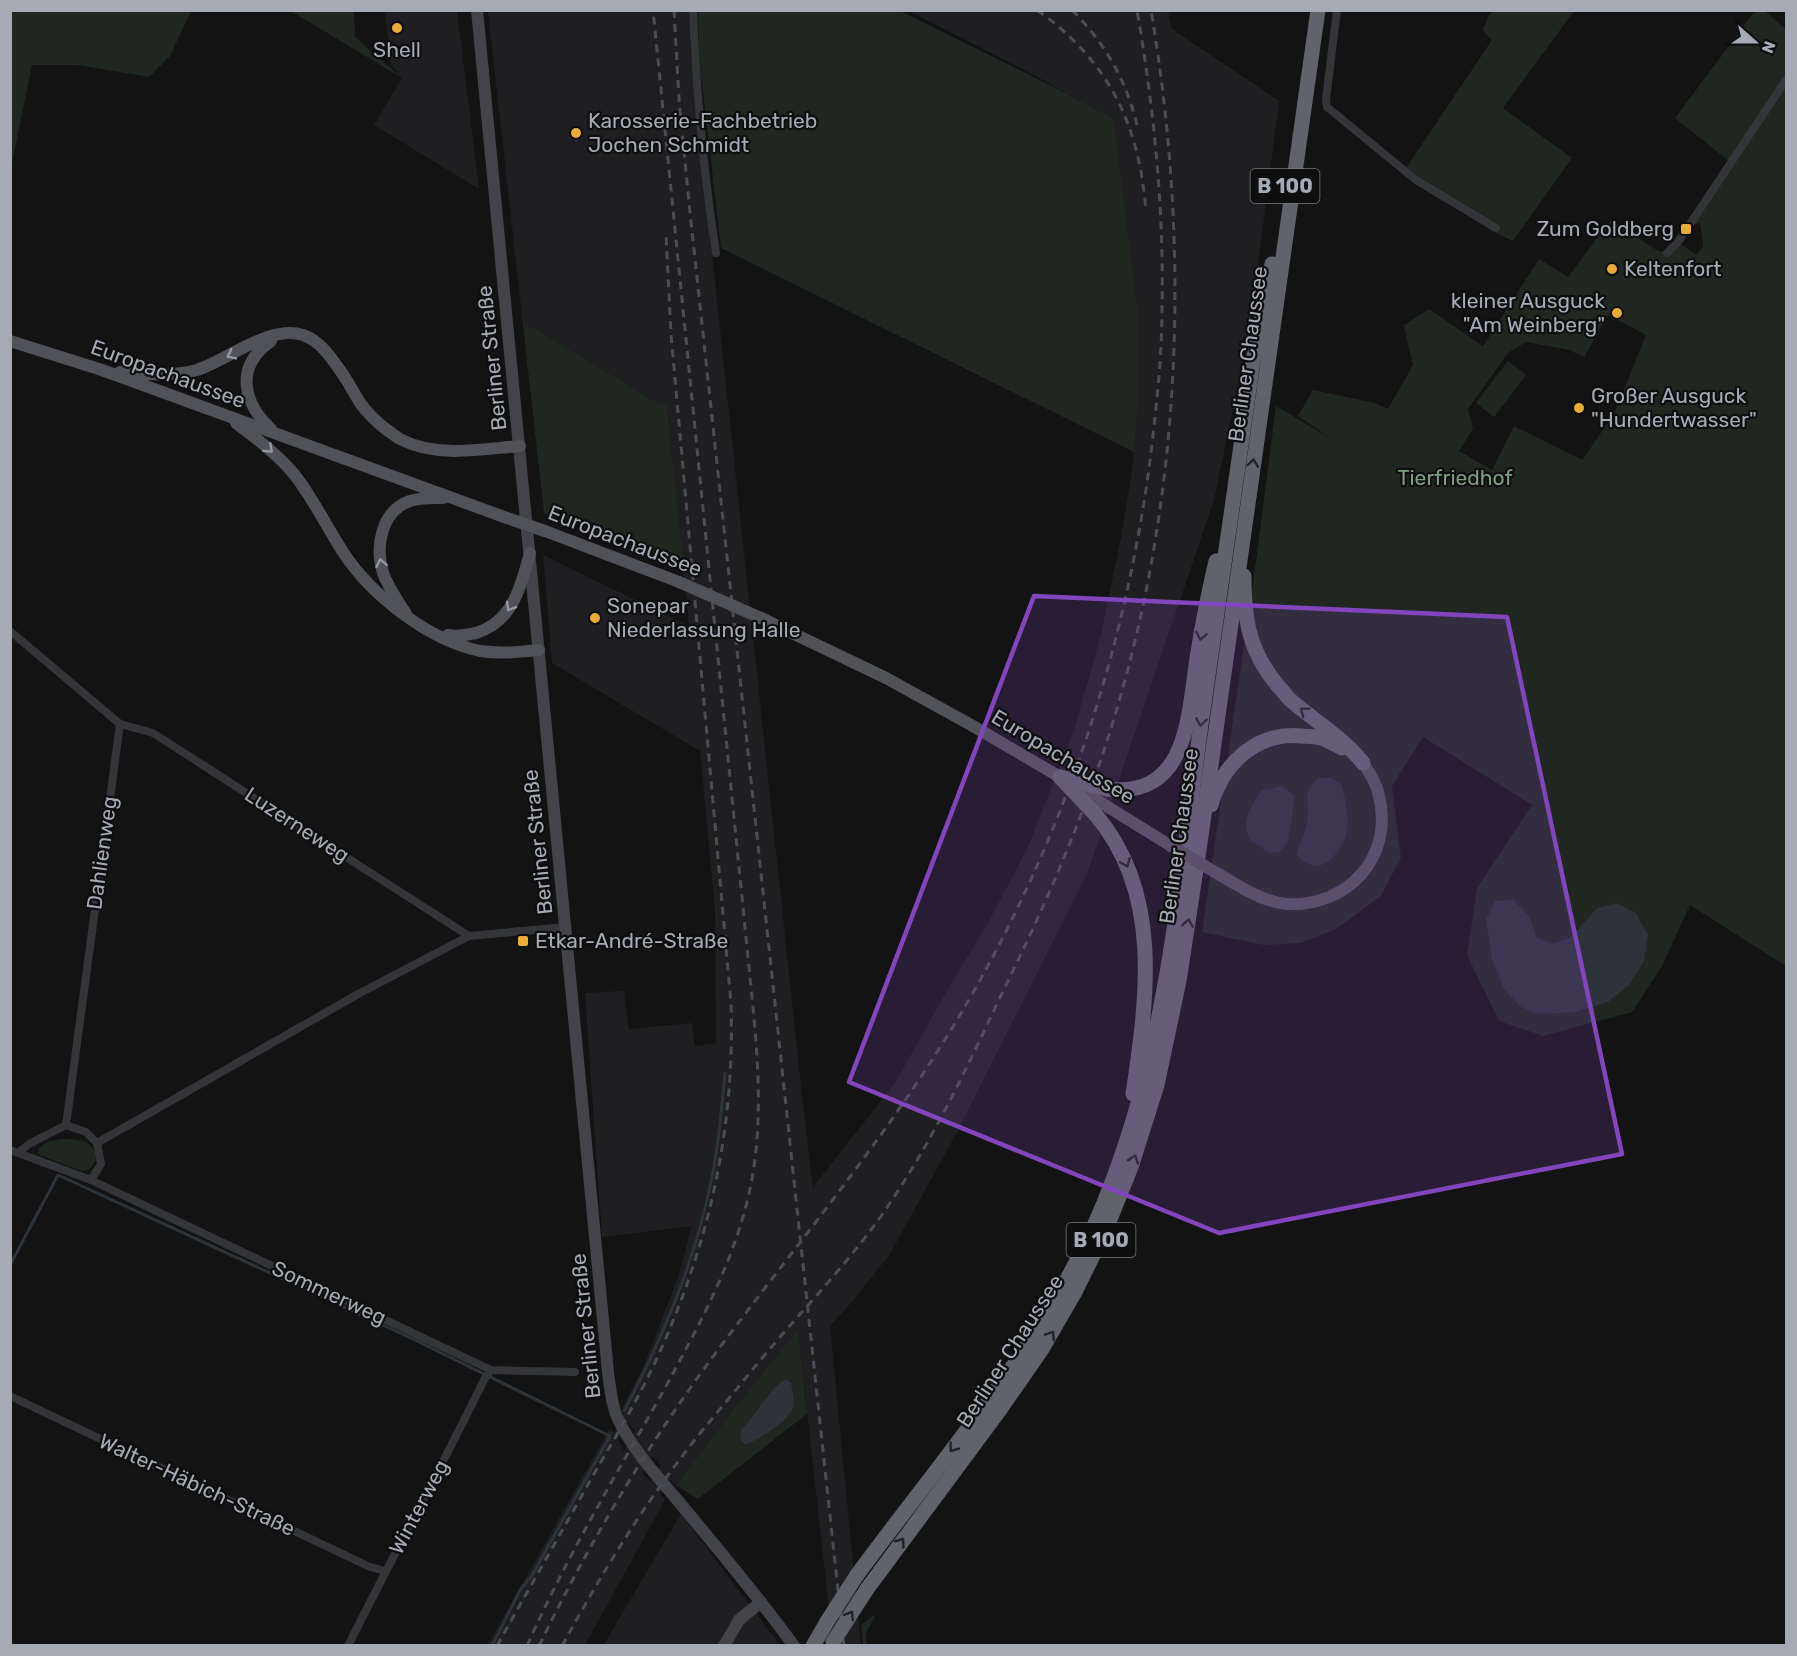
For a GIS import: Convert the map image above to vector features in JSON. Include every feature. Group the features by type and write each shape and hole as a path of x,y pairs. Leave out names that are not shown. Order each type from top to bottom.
{"highway":[{"name":"Berliner Chaussee","path":"813,1646 857,1575 988,1402 1068,1279 1095,1222 1124,1147 1145,1081 1164,996 1254,360 1280,220 1310,10"},
{"name":"Berliner Chaussee","path":"832,1644 867,1589 999,1411 1060,1321 1107,1227 1131,1167 1157,1085 1180,970 1200,843 1318,10"},
{"path":"1101,802 1123,791 1144,786 1161,776 1173,763 1182,744 1210,584 1234,497"},
{"path":"1245,520 1246,615 1253,647 1269,675 1292,702 1350,747 1364,763"},
{"path":"1200,843 1220,780 1233,762 1247,749 1267,739 1293,735 1321,738 1344,748 1364,763"},
{"path":"1060,777 1101,802"},
{"path":"1060,777 1101,802 1107,829 1136,886 1145,950 1145,997 1140,1048 1124,1147"}],"main road":[{"path":"102,370 164,375 195,370 263,339 285,333 303,335 316,342 331,357 362,406 379,424 402,440 424,448 449,451 520,446"},
{"path":"276,434 254,409 246,391 246,382 247,372 255,356 261,349 285,333"},
{"name":"Europachaussee","path":"10,341 102,370 679,582 761,618 886,678 1060,777"},
{"path":"223,414 264,444 296,476 355,569 391,606 429,631 479,650 502,653 539,650"},
{"path":"407,615 384,574 379,554 381,534 387,519 397,508 410,501 429,497 454,498"},
{"path":"429,631 460,637 485,630 503,618 521,587 530,553"},
{"name":"Europachaussee","path":"1101,802 1245,890 1265,899 1285,904 1309,903 1327,899 1344,890 1360,876 1374,858 1380,839 1382,816 1373,778 1364,763"}],"street":[{"name":"Berliner Straße","path":"477,10 608,1372 615,1414 626,1434 653,1471 761,1602 794,1646"},
{"path":"693,10 696,88 705,183 716,253"},
{"path":"1337,10 1326,99 1327,107 1416,180 1496,228"},
{"path":"1667,253 1678,242 1786,80"},
{"path":"10,631 120,724"},
{"name":"Luzerneweg","path":"120,724 153,733 470,936"},
{"name":"Dahlienweg","path":"66,1125 120,724"},
{"path":"97,1143 360,993 470,936 566,927"},
{"path":"15,1151 66,1125 86,1132 97,1143 101,1164 91,1180"},
{"name":"Sommerweg","path":"15,1151 91,1180 488,1373 575,1372"},
{"name":"Winterweg","path":"348,1646 488,1373"},
{"name":"Walter-Häbich-Straße","path":"10,1396 370,1567 385,1571"},
{"path":"724,1646 739,1620 761,1602"}],"highlighted area":[{"path":"1034,596 1507,617 1622,1154 1219,1233 849,1082"}],"shaded area":[{"path":"385,11 457,11 479,189 374,125 402,78 391,65"},
{"path":"488,11 689,11 690,48 813,1187 895,1083 988,923 1028,847 1074,730 1101,635 1121,538 1134,452 1138,401 1138,310 1114,120 1030,73 909,11 1168,11 1172,29 1279,101 1249,333 1214,500 1087,874 956,1134 890,1254 830,1326 861,1645 833,1645 798,1331 739,1402 676,1485 670,1479 660,1494 665,1500 585,1645 487,1646 610,1428 614,1433 624,1414 622,1408 643,1368 678,1277 692,1226 602,1237 585,993 624,991 629,1029 692,1023 695,1046 716,1043 715,910 700,751 552,663 543,555 689,626 667,405 653,400 534,328 523,325","holes":["628,1422 635,1431 624,1451 618,1440","653,1456 661,1466 650,1482 642,1473"]},
{"path":"1319,778 1331,778 1341,784 1347,807 1348,825 1346,836 1332,858 1322,865 1314,866 1296,854 1307,822 1309,789"},
{"path":"1282,786 1295,796 1288,843 1279,852 1269,853 1248,836 1246,823 1254,802 1262,790"},
{"path":"1513,900 1529,916 1537,938 1552,944 1571,937 1597,908 1617,903 1636,913 1648,935 1644,961 1629,985 1608,1002 1575,1012 1538,1014 1521,1007 1504,989 1492,959 1486,920 1495,901"},
{"path":"786,1379 791,1383 793,1395 794,1404 791,1412 772,1429 745,1445 740,1439 741,1431 776,1386"},
{"path":"681,1514 780,1645 603,1646"}],"green space":[{"path":"11,10 191,11 170,56 149,77 77,65 32,65 11,168"},
{"path":"291,11 354,11 355,37 402,78"},
{"path":"698,11 900,11 1114,119 1138,310 1138,401 1134,452 721,248 699,57"},
{"path":"1493,11 1574,11 1503,108 1572,158 1513,241 1492,231 1406,168 1492,40 1483,30"},
{"path":"1755,11 1765,11 1786,30 1786,78 1729,161 1675,118"},
{"name":"Tierfriedhof","path":"1786,82 1786,966 1690,905 1662,966 1632,1012 1543,1036 1499,1021 1467,955 1477,888 1532,805 1423,737 1392,786 1401,858 1380,897 1336,929 1301,943 1264,945 1202,932 1252,591 1276,406 1330,438 1298,416 1313,390 1375,403 1388,409 1413,365 1404,325 1429,309 1483,346 1539,259 1568,277 1610,221 1657,250 1667,253 1678,242 1697,255 1703,246 1700,223 1689,225","holes":["1608,315 1646,335 1614,414 1582,460 1514,426 1492,470 1459,451 1473,429 1468,409 1508,353 1526,342 1569,350 1584,357"]},
{"path":"523,325 534,328 653,400 667,405 683,562 544,513"},
{"path":"1508,361 1526,375 1494,417 1476,403"},
{"path":"62,1139 81,1141 91,1146 95,1160 91,1168 81,1171 38,1153 39,1148 44,1144"},
{"path":"798,1330 807,1414 698,1499 676,1485 739,1402"},
{"path":"876,1614 866,1633 867,1645 863,1645 861,1625"}],"waterway":[{"path":"624,1411 665,1327 697,1238 714,1164 725,1073"},
{"path":"10,1265 58,1175 415,1340 608,1435"},
{"path":"492,1646 520,1590 531,1577 610,1436"}],"railway":[{"path":"527,1646 574,1551 711,1300 741,1224 753,1174 758,1127 758,1079 753,1007 653,10"},
{"path":"674,10 679,99 689,203 844,1646"},
{"path":"1037,10 1084,51 1102,74 1116,98 1128,123 1136,151 1146,211"},
{"path":"1072,10 1095,36 1114,65 1128,96 1138,130"},
{"path":"539,1646 594,1541 678,1406 887,1126 958,1018 999,944 1036,868 1068,790 1096,710 1118,628 1136,545 1150,461 1158,384 1162,308 1159,196 1153,121 1137,10"},
{"path":"562,1646 611,1560 685,1452 756,1365 854,1252 907,1177 952,1097 1018,960 1056,876 1090,791 1127,671 1148,578 1163,485 1172,390 1175,295 1172,199 1164,104 1151,10"},
{"path":"497,1646 628,1414 662,1347 694,1263 716,1179 724,1136 729,1092 731,1003 671,334 666,234"}],"place":[{"name":"Shell","path":"397,28"},
{"name":"Karosserie-Fachbetrieb Jochen Schmidt","path":"576,133"},
{"name":"Zum Goldberg","path":"1686,229"},
{"name":"Keltenfort","path":"1612,269"},
{"name":"kleiner Ausguck \"Am Weinberg\"","path":"1617,313"},
{"name":"Großer Ausguck \"Hundertwasser\"","path":"1579,408"},
{"name":"Sonepar Niederlassung Halle","path":"595,618"},
{"name":"Etkar-André-Straße","path":"523,941"}]}
